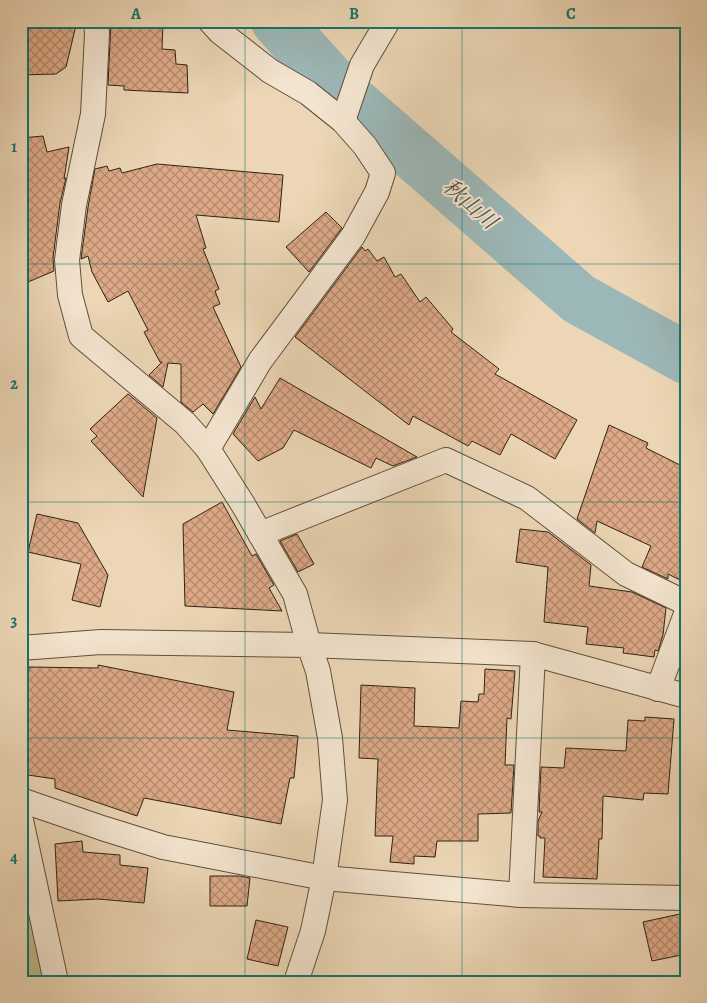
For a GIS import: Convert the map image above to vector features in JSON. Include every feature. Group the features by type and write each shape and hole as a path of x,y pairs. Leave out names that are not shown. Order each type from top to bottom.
{"street":[{"path":"96,21 93,114 74,205 67,260 70,295 81,336 186,423 208,448 295,594 318,671 330,738 336,800 324,878 313,930 296,982"},
{"path":"208,448 260,361 353,236 377,192 383,172 365,146 343,120 308,94 270,72 220,32 210,21"},
{"path":"343,120 362,65 388,21"},
{"path":"260,534 446,460 526,498 626,574 686,603"},
{"path":"658,689 686,614"},
{"path":"21,648 101,642 309,645 533,654 686,696"},
{"path":"521,895 533,654"},
{"path":"21,800 163,847 324,878 521,895 686,898"},
{"path":"21,820 56,982"}],"shaded area":[{"path":"21,853 49,972 41,982 21,982"}],"building":[{"path":"21,21 77,21 66,67 56,74 21,75"},
{"path":"111,21 163,23 162,49 175,50 176,64 187,65 188,93 124,90 124,86 108,85"},
{"path":"43,136 47,152 69,147 53,258 54,271 21,285 21,138"},
{"path":"157,164 283,175 279,222 196,215 206,248 203,249 219,289 215,291 220,304 213,307 241,367 213,414 203,404 193,412 181,402 181,364 168,363 163,387 149,375 162,362 160,362 144,332 148,330 128,291 108,302 92,272 88,256 81,259 95,169 107,166 109,171 120,168 122,173"},
{"path":"326,212 342,228 309,272 286,247"},
{"path":"362,247 365,251 368,249 377,261 384,257 395,277 401,274 420,302 426,297 453,329 451,332 499,369 495,374 577,420 555,459 511,434 500,455 472,441 468,446 413,416 409,425 295,337"},
{"path":"280,378 417,457 393,466 376,458 371,468 294,430 283,448 258,461 233,434 255,397 261,409"},
{"path":"128,394 157,418 143,497 91,441 97,436 90,429"},
{"path":"609,425 648,443 646,448 686,468 686,583 668,574 668,579 642,567 651,546 597,521 595,533 577,519"},
{"path":"222,502 252,556 256,554 274,585 269,588 282,611 185,606 183,524"},
{"path":"37,514 78,523 108,575 100,607 72,600 81,564 28,552"},
{"path":"520,529 548,532 591,565 589,586 632,592 666,608 663,635 658,651 655,650 654,657 623,653 624,648 586,644 588,627 544,622 548,567 516,562"},
{"path":"297,534 314,564 298,572 280,541"},
{"path":"98,665 234,692 227,730 298,736 294,778 290,778 281,824 144,798 137,816 55,788 55,779 28,775 21,736 21,677 28,677 29,667 98,668"},
{"path":"485,669 515,671 511,719 507,718 505,765 514,765 511,813 478,814 478,841 437,841 435,857 414,856 414,864 390,862 393,836 375,836 378,759 359,758 361,685 415,688 414,726 459,728 461,701 478,702 479,694 484,694"},
{"path":"645,717 674,719 668,794 644,793 643,800 603,796 602,839 599,839 597,879 543,877 545,838 538,836 538,821 542,812 539,812 541,767 564,768 566,748 626,751 628,720 645,721"},
{"path":"82,841 83,852 120,855 120,865 148,868 144,903 98,899 58,901 55,844"},
{"path":"210,876 250,878 247,906 210,906"},
{"path":"680,914 686,940 686,954 652,961 643,922"},
{"path":"256,920 288,927 278,966 247,959"}],"waterway":[{"name":"秋山川","path":"277,21 339,90 579,299 686,358"}]}
